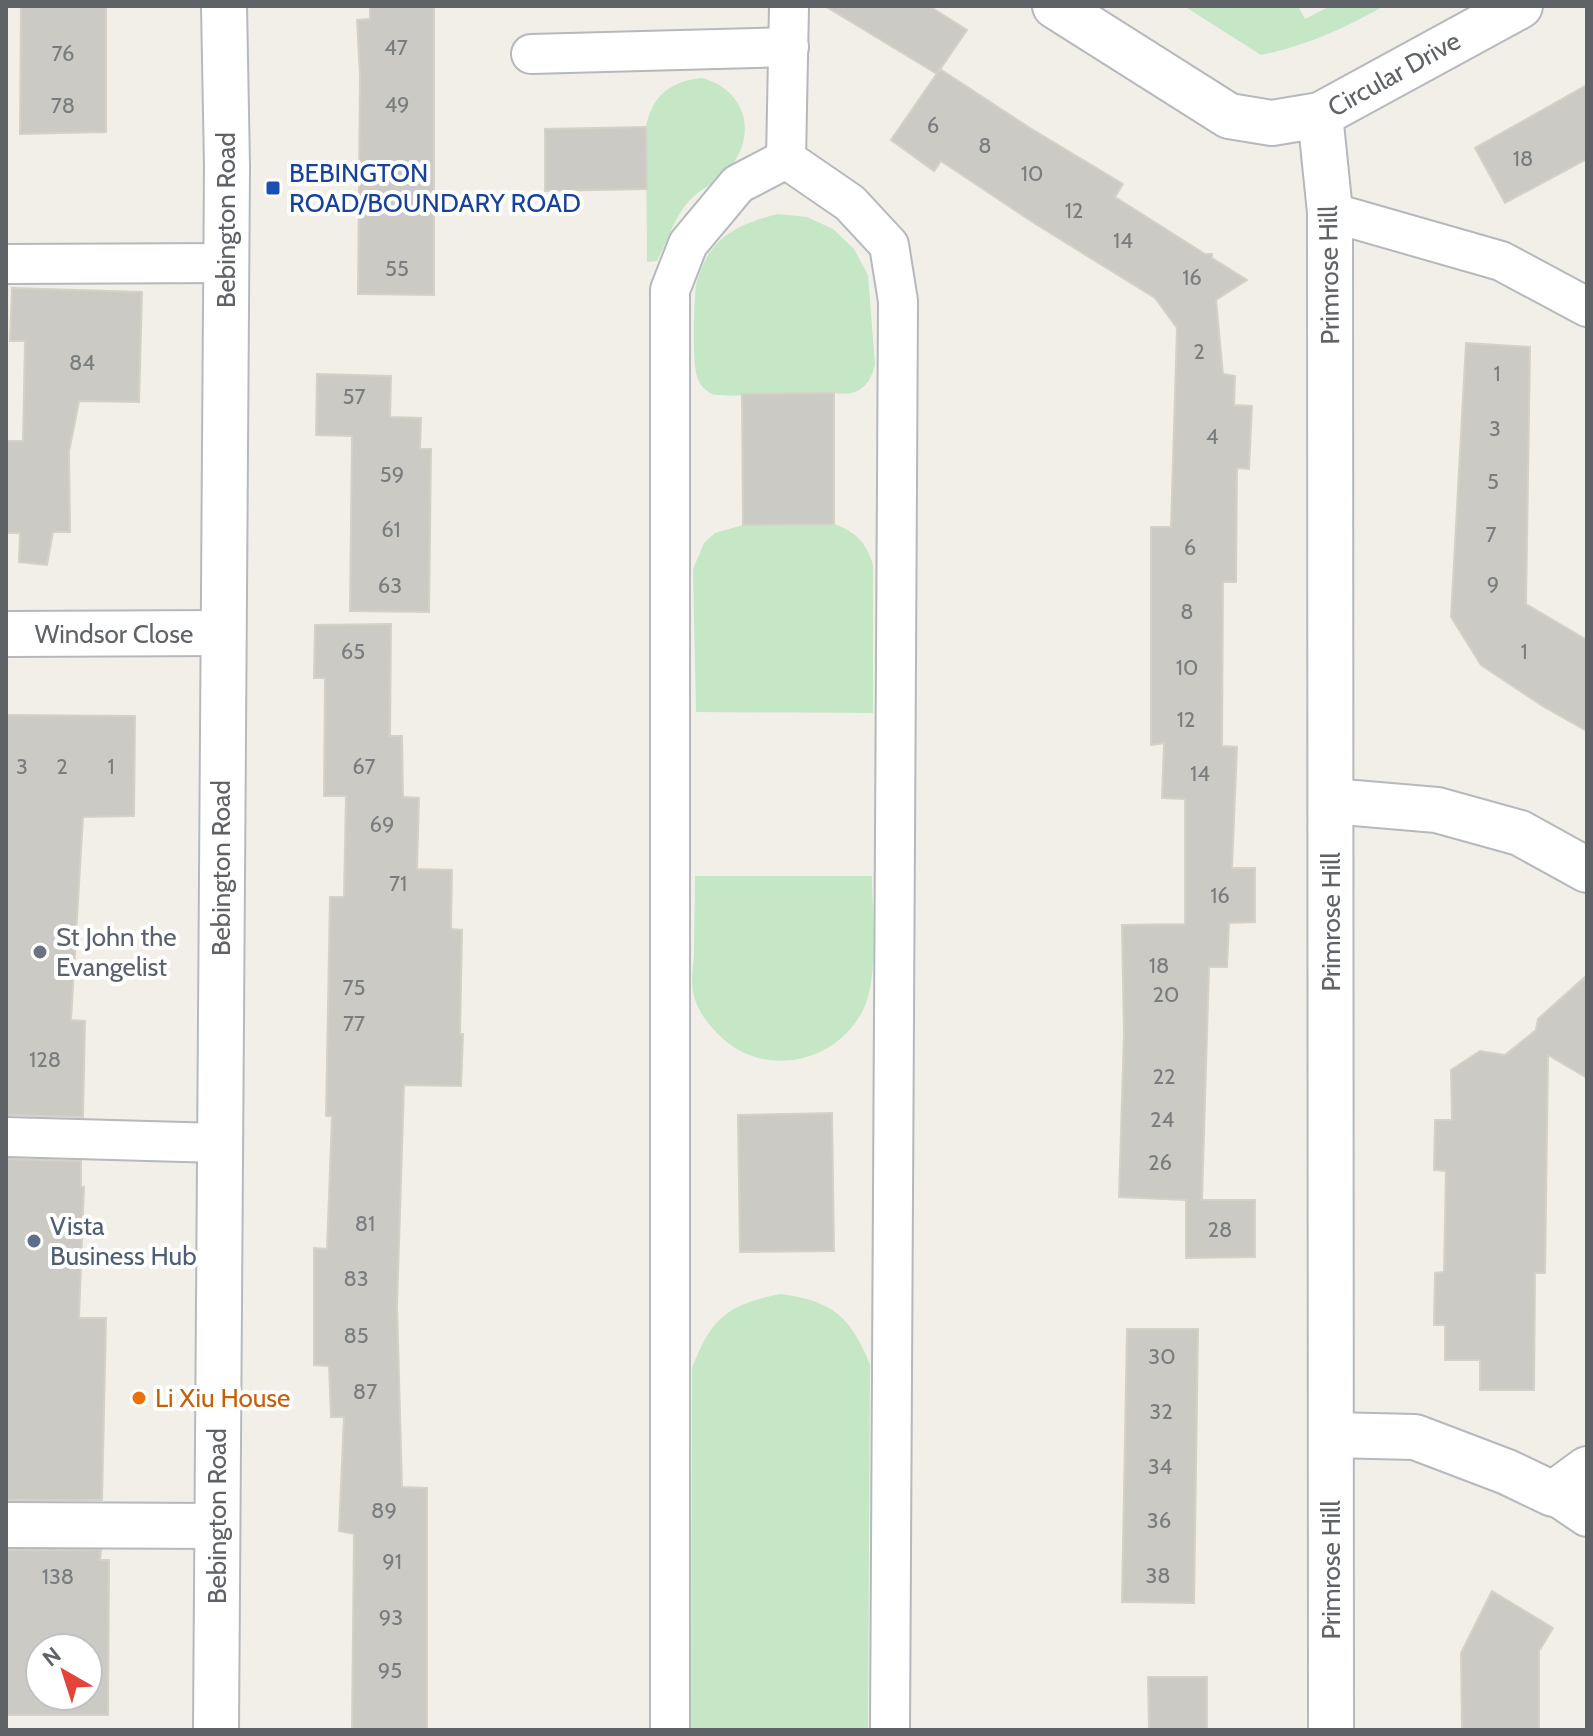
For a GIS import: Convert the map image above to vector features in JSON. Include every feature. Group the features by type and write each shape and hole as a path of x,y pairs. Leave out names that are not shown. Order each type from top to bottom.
{"street":[{"name":"Bebington Road","path":"216,1730 227,166 224,6"},
{"name":"Circular Drive","path":"1055,6 1229,116 1272,123 1320,115 1520,6"},
{"name":"Primrose Hill","path":"1320,115 1330,212 1331,1730"},
{"name":"Windsor Close","path":"6,634 223,633"},
{"path":"1331,801 1437,810 1520,833 1587,870"},
{"path":"1331,1435 1415,1437 1507,1472 1576,1493"},
{"path":"6,1525 217,1526"}],"lane":[{"path":"786,159 789,6"},
{"path":"531,54 789,47"},
{"path":"670,1730 670,290 688,244 738,184 786,159"},
{"path":"786,159 850,203 889,245 898,301 890,1730"},
{"path":"1330,212 1501,261 1587,307"},
{"path":"6,264 226,263"},
{"path":"6,1137 219,1143"}],"green space":[{"path":"1184,6 1298,6 1305,19 1330,6 1384,6 1325,35 1261,55"},
{"path":"702,78 728,91 736,101 745,125 744,138 732,165 684,207 657,261 647,262 646,127 649,116 664,92 681,83"},
{"path":"778,214 807,217 833,229 854,249 868,275 875,364 870,379 856,392 719,395 707,391 698,379 694,345 695,293 705,260 729,233"},
{"path":"834,524 859,539 873,565 873,713 696,712 693,569 704,543 715,533 743,525"},
{"path":"695,876 872,876 874,947 871,984 861,1014 848,1032 813,1055 794,1060 753,1056 734,1047 717,1033 696,1004 693,992"},
{"path":"781,1294 814,1301 838,1314 855,1335 870,1365 868,1730 691,1730 692,1368 706,1337 724,1316 747,1303"}],"building":[{"path":"21,6 106,6 106,132 20,134"},
{"path":"370,6 434,6 434,295 358,294 360,76 357,20 370,19"},
{"path":"825,6 929,6 967,30 937,74"},
{"path":"940,69 1123,184 1115,197 1205,254 1212,254 1212,258 1247,280 1216,300 1223,374 1235,376 1234,405 1252,406 1249,469 1237,468 1236,582 1223,582 1222,746 1237,747 1232,868 1255,868 1255,922 1229,923 1227,967 1209,967 1202,1200 1255,1200 1255,1257 1186,1258 1186,1200 1119,1197 1124,1034 1122,925 1185,924 1185,799 1162,798 1164,743 1151,745 1151,527 1171,527 1177,328 1155,298 941,161 934,171 891,140"},
{"path":"1587,85 1587,159 1505,203 1475,148"},
{"path":"646,127 647,189 545,191 545,129"},
{"path":"12,288 142,292 139,402 79,401 69,452 70,532 53,532 47,565 19,562 20,533 6,533 6,441 23,441 25,341 10,341"},
{"path":"1466,343 1530,347 1526,604 1587,640 1587,731 1481,665 1451,617"},
{"path":"317,374 391,376 390,417 421,418 420,449 431,449 429,612 350,611 352,436 316,435"},
{"path":"834,393 834,524 743,525 742,394"},
{"path":"391,624 390,736 402,736 403,797 419,798 417,869 452,870 451,929 462,930 460,1034 463,1034 461,1086 404,1085 397,1305 402,1487 427,1488 427,1730 352,1730 354,1534 339,1531 344,1417 331,1417 329,1366 314,1365 314,1248 327,1249 332,1116 326,1116 330,897 344,897 346,796 324,796 325,678 314,678 315,625"},
{"path":"6,715 135,716 134,816 83,817 71,1020 85,1021 83,1117 6,1115"},
{"path":"1587,975 1587,1078 1548,1055 1545,1273 1535,1273 1534,1390 1480,1390 1480,1360 1445,1360 1445,1325 1434,1325 1435,1273 1444,1272 1446,1171 1434,1170 1435,1120 1452,1120 1451,1070 1480,1051 1505,1055 1536,1030 1538,1019"},
{"path":"832,1113 834,1251 740,1252 738,1115"},
{"path":"6,1159 81,1161 81,1187 84,1187 79,1318 106,1318 102,1500 6,1500"},
{"path":"1127,1329 1198,1329 1194,1603 1122,1602"},
{"path":"6,1550 101,1550 100,1560 109,1560 108,1715 6,1715"},
{"path":"1492,1591 1553,1628 1539,1651 1539,1730 1462,1730 1461,1653"},
{"path":"1148,1677 1207,1677 1207,1730 1149,1730"}],"place":[{"name":"BEBINGTON ROAD/BOUNDARY ROAD","path":"273,188"},
{"name":"St John the Evangelist","path":"40,952"},
{"name":"Vista Business Hub","path":"34,1241"},
{"name":"Li Xiu House","path":"139,1398"}]}
